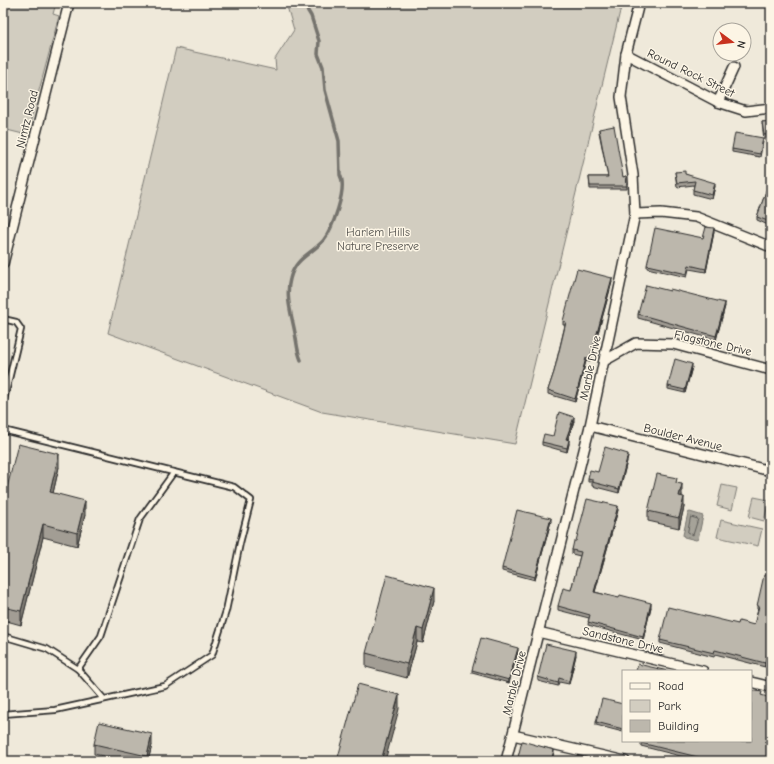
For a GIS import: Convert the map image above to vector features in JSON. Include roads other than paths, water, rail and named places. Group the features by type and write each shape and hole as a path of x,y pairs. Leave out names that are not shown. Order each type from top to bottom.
{"street":[{"name":"Nimtz Road","path":"3,264 69,3"},
{"name":"Marble Drive","path":"506,761 590,426 636,214 633,175 621,97 626,54 638,3"},
{"name":"Round Rock Street","path":"626,54 718,102 746,111 771,108"},
{"path":"718,102 734,67"},
{"path":"636,214 661,213 696,217 771,247"},
{"name":"Flagstone Drive","path":"604,360 636,343 673,344 771,370"},
{"name":"Boulder Avenue","path":"590,426 771,471"},
{"name":"Sandstone Drive","path":"538,632 699,670"},
{"path":"752,682 771,687"},
{"path":"513,735 625,761"}],"lane":[{"path":"3,319 16,322 21,329 3,404"},
{"path":"3,430 234,487 251,500 226,611 212,654 165,686 55,710 3,714"},
{"path":"78,669 101,636 140,519 174,472"},
{"path":"3,636 47,649 78,669 104,699"}],"water":[{"path":"690,512 703,516 698,539 696,540 684,537 683,535 688,513"}],"waterway":[{"path":"301,360 288,293 290,279 292,272 299,261 318,246 327,236 338,209 342,189 339,141 325,90 323,67 318,54 319,41 311,16 303,3"}],"park label":[{"name":"Harlem Hills Nature Preserve","path":"378,239"}]}
